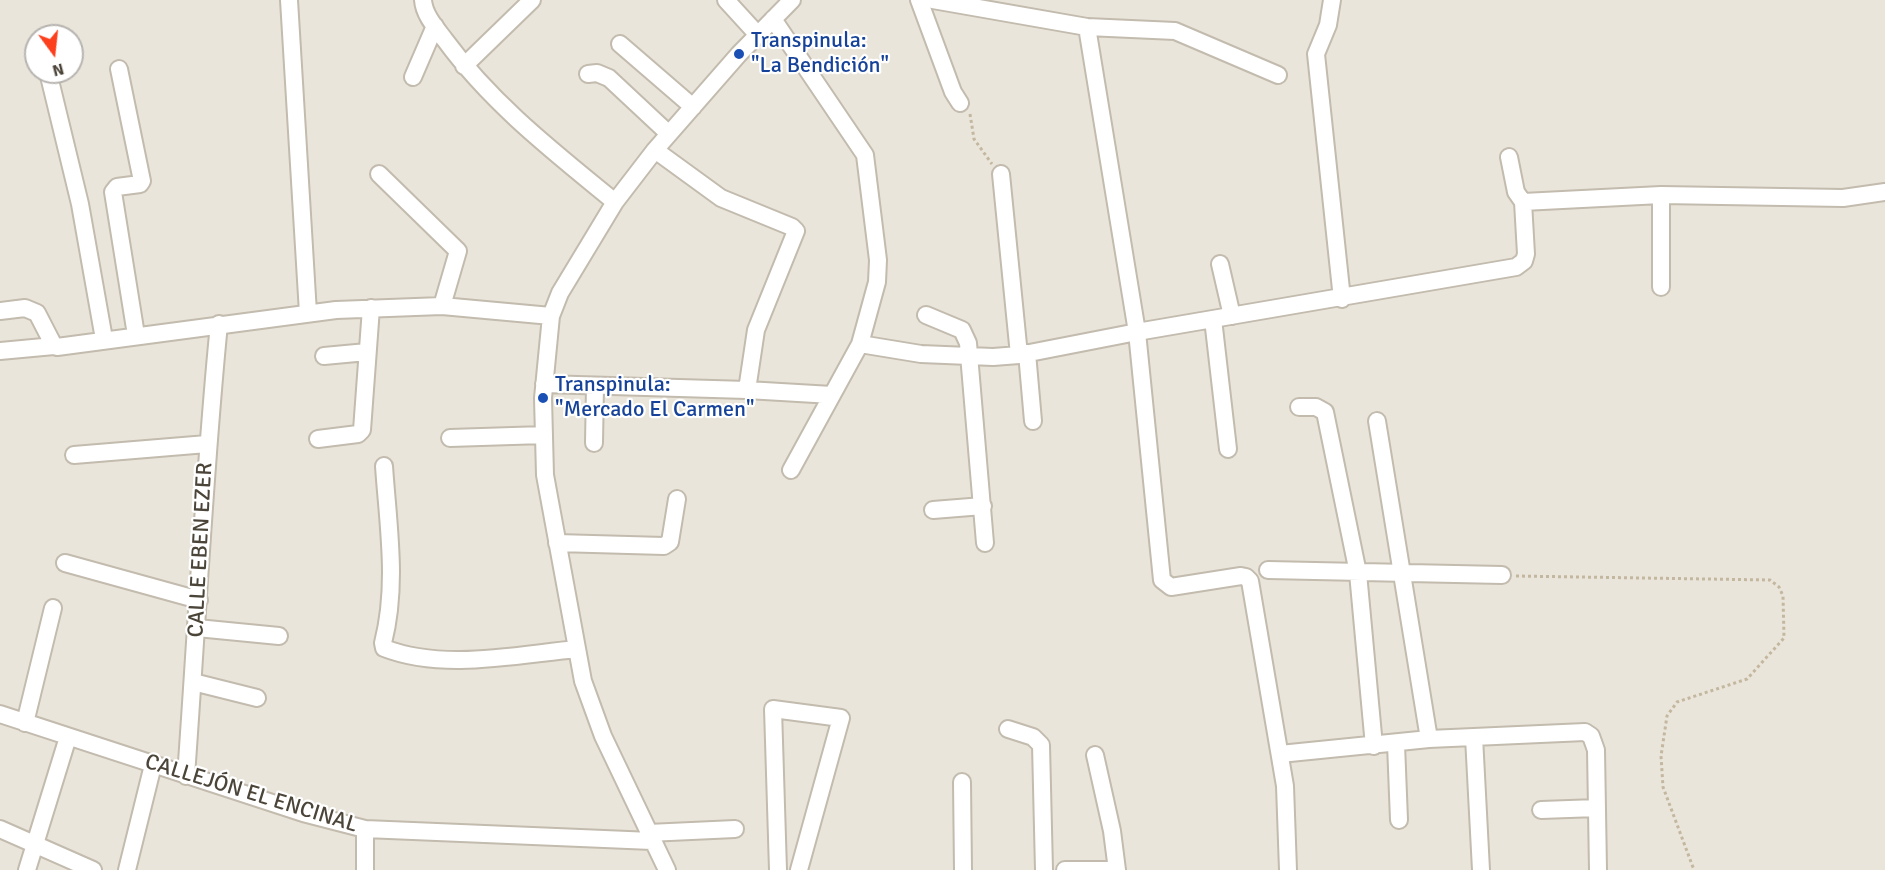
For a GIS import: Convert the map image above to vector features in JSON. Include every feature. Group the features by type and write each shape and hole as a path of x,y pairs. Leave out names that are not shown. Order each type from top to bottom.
{"street":[{"path":"289,0 308,313"},
{"path":"423,0 424,7 435,26 464,66 517,121 615,202"},
{"path":"464,66 531,0"},
{"path":"726,0 758,35"},
{"path":"667,870 593,712 583,681 544,475 544,384 551,316 560,293 615,202 669,134 792,0"},
{"path":"919,0 953,92 960,103"},
{"path":"933,0 1087,27 1176,31 1278,75"},
{"path":"1332,0 1328,25 1316,54 1342,299"},
{"path":"773,19 865,155 878,260 876,282 860,344 791,470"},
{"path":"413,77 435,26"},
{"path":"1087,27 1137,332 1162,580 1170,587 1241,576 1249,578 1280,754 1286,801 1288,870"},
{"path":"621,44 693,107"},
{"path":"119,69 142,181 140,184 117,187 113,192 136,335"},
{"path":"588,74 597,73 609,78 669,134"},
{"path":"51,84 80,204 104,339"},
{"path":"655,150 721,198 792,227 796,231 756,330 747,390"},
{"path":"860,344 921,354 969,357 1023,354 1137,332 1342,299 1516,267 1524,261 1526,254 1523,202 1516,192 1509,157"},
{"path":"379,174 458,251 442,306"},
{"path":"1001,174 1033,421"},
{"path":"1523,202 1661,195 1843,198 1885,192"},
{"path":"1660,287 1661,195"},
{"path":"1220,264 1232,316"},
{"path":"0,351 308,313 371,308 442,306 551,316"},
{"path":"0,311 13,308 37,313 54,346"},
{"path":"318,439 358,434 362,430 371,308"},
{"path":"926,315 962,330 968,343 985,543"},
{"path":"1213,319 1228,448"},
{"name":"CALLE EBEN EZER","path":"186,776 199,600 207,444 219,324"},
{"path":"324,356 367,352"},
{"path":"544,384 832,395"},
{"path":"594,443 595,386"},
{"path":"1299,407 1316,407 1325,412 1358,573 1374,746"},
{"path":"1377,421 1430,739"},
{"path":"450,438 544,435"},
{"path":"74,455 207,444"},
{"path":"384,466 392,577 391,608 384,648 423,659 478,658 577,649"},
{"path":"557,543 664,546 670,542 677,499"},
{"path":"933,510 983,506"},
{"path":"65,562 199,600"},
{"path":"1268,570 1502,575"},
{"path":"25,723 53,608"},
{"path":"197,628 279,636"},
{"path":"193,682 257,699"},
{"path":"778,870 773,709 841,718 799,870"},
{"name":"CALLEJÓN EL ENCINAL","path":"0,714 186,776 365,829 650,837 735,829"},
{"path":"1008,729 1033,737 1041,745 1044,870"},
{"path":"1280,754 1430,739 1566,732 1589,734 1596,750 1598,870"},
{"path":"27,870 68,737"},
{"path":"1474,737 1481,870"},
{"path":"1396,744 1399,820"},
{"path":"1065,870 1117,870 1112,831 1095,755"},
{"path":"127,870 153,765"},
{"path":"962,782 963,870"},
{"path":"1541,810 1597,808"},
{"path":"0,829 93,870"},
{"path":"365,829 365,870"}],"path":[{"path":"960,103 970,115 974,139 978,147 1001,174"},
{"path":"1502,575 1770,580 1779,587 1783,596 1785,632 1779,644 1747,679 1677,702 1666,716 1661,770 1663,787 1694,870"}],"shaded area":[{"path":"0,0 1885,0 1885,870 0,870"}],"place":[{"name":"Transpinula: \"La Bendición\"","path":"739,54"},
{"name":"Transpinula: \"Mercado El Carmen\"","path":"543,398"}]}
